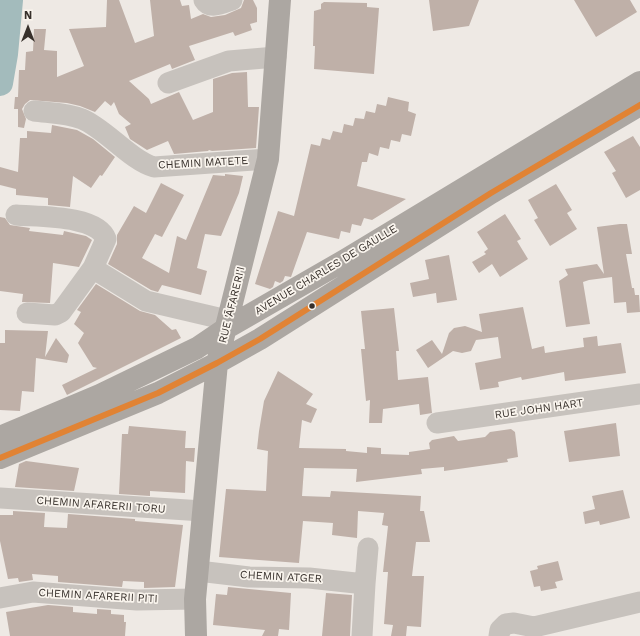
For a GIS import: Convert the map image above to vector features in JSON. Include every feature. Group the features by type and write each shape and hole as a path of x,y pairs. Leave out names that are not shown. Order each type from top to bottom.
{"main road":[{"name":"RUE 'ĀFARERI'I","path":"196,636 195,599 217,363 268,159 280,0"},
{"name":"AVENUE CHARLES DE GAULLE","path":"0,437 50,417 148,373 197,348 226,325 273,302 640,82"},
{"name":"AVENUE CHARLES DE GAULLE","path":"0,458 47,440 158,393 217,363 260,339 491,193 640,105"},
{"path":"238,279 244,292 252,298 263,302 273,302"}],"street":[{"path":"204,0 212,5 218,5 232,0"},
{"path":"168,83 229,61 276,57"},
{"name":"CHEMIN MATETE","path":"34,111 67,114 84,120 154,167 268,159"},
{"path":"16,215 84,222 97,228 103,233 106,240 92,268 61,312 55,315 28,313"},
{"path":"92,268 146,301 226,325"},
{"name":"RUE JOHN HART","path":"438,423 640,394"},
{"name":"CHEMIN AFARERII TORU","path":"0,498 203,511"},
{"path":"362,636 368,548"},
{"name":"CHEMIN ATGER","path":"198,571 249,577 309,578 365,584"},
{"name":"CHEMIN AFARERII PITI","path":"0,598 33,592 137,600 195,599"},
{"path":"499,636 500,630 506,624 514,623 531,632 640,602"}],"building":[{"path":"107,0 119,0 135,43 154,36 150,0 180,0 182,6 189,5 191,19 203,14 211,17 225,15 241,8 244,0 253,0 257,8 257,22 250,24 252,30 235,36 233,32 189,46 195,60 172,69 170,64 129,81 149,99 151,104 179,92 193,120 213,112 213,79 232,73 247,72 248,107 259,107 256,148 209,150 174,154 168,141 147,150 130,139 125,127 131,124 119,114 114,102 111,106 105,101 95,112 67,103 30,100 22,109 26,119 24,128 18,127 18,109 14,109 15,97 18,97 19,70 25,70 26,52 33,51 34,29 46,29 44,50 57,51 57,77 84,66 69,29 106,27"},
{"path":"429,0 479,0 469,26 433,31"},
{"path":"574,0 630,0 637,12 596,37"},
{"path":"324,2 367,3 367,7 379,8 374,74 314,69 314,11 321,9 321,4"},
{"path":"388,97 409,102 408,111 416,114 411,136 402,134 400,142 391,140 389,149 380,147 378,156 369,153 367,162 362,162 357,186 406,199 372,220 364,218 361,226 352,224 350,233 341,231 339,239 307,232 291,277 285,276 283,281 280,283 275,281 273,287 270,289 255,284 278,211 294,216 311,144 320,146 322,138 330,140 333,131 342,133 344,124 353,126 355,118 364,119 366,111 375,113 377,104 386,106"},
{"path":"52,125 77,130 93,139 115,157 102,176 100,175 91,188 73,176 70,207 48,205 48,198 16,195 16,189 0,185 0,167 18,172 20,138 27,138 27,131 51,133"},
{"path":"633,136 640,147 640,190 626,198 612,173 616,171 604,152"},
{"path":"225,174 243,176 239,193 221,236 205,234 197,268 207,271 201,295 162,285 158,292 151,290 108,264 117,244 117,235 134,206 146,213 161,183 184,195 162,237 155,234 142,258 169,273 177,236 186,240 213,175 225,176"},
{"path":"556,184 572,210 567,213 577,229 550,246 534,220 538,218 528,200"},
{"path":"505,214 521,239 517,241 528,259 500,277 492,264 479,273 472,262 486,254 484,252 488,249 477,232"},
{"path":"0,217 5,218 10,225 30,228 29,231 63,235 64,231 86,236 92,240 79,267 53,263 50,303 22,302 23,294 0,291"},
{"path":"627,224 632,254 626,254 632,288 634,288 635,295 639,295 640,312 627,313 626,302 614,303 612,277 589,280 583,282 590,324 566,327 559,281 568,275 565,269 597,264 604,274 597,227"},
{"path":"449,255 457,300 437,303 436,293 413,297 410,283 429,279 425,260"},
{"path":"96,284 140,311 155,315 172,330 176,329 181,338 67,395 62,385 97,368 93,367 78,343 84,333 74,324 81,312 77,310"},
{"path":"523,307 532,349 544,346 545,353 584,347 583,338 597,336 598,346 621,343 626,373 565,381 564,372 522,380 521,377 498,382 499,387 480,390 475,363 501,358 498,337 476,340 471,351 462,353 453,351 428,368 416,350 432,340 442,354 449,333 454,328 465,326 482,332 479,314"},
{"path":"394,308 399,351 396,351 398,380 428,377 432,413 420,415 419,404 383,409 382,423 369,423 370,400 366,401 361,349 365,349 361,311"},
{"path":"5,330 48,331 45,357 56,338 69,355 67,363 36,358 34,392 22,391 20,411 0,410 0,343 5,343"},
{"path":"278,371 313,394 306,404 317,409 311,423 302,420 299,448 346,449 346,451 367,453 367,447 381,448 381,454 409,455 409,452 430,449 429,443 432,440 454,436 458,441 485,437 490,432 511,429 515,432 518,457 507,459 508,462 444,471 444,467 421,469 422,474 356,482 357,469 304,468 302,496 330,497 331,491 421,496 420,511 424,511 430,542 416,542 412,576 424,576 421,627 407,626 406,636 391,636 393,625 384,624 388,572 383,572 388,526 382,525 384,513 358,511 357,538 332,535 333,523 303,521 299,563 219,557 226,489 266,491 268,451 257,449 264,401"},
{"path":"616,423 620,456 569,462 564,431"},
{"path":"129,426 186,431 185,448 195,448 194,462 186,461 185,493 150,491 150,496 119,494 122,434 128,434"},
{"path":"26,461 79,468 74,491 15,487 19,464"},
{"path":"623,490 630,518 600,525 599,521 585,524 583,512 595,509 592,496"},
{"path":"13,511 45,513 44,527 67,528 68,514 135,519 135,521 183,525 175,587 144,588 144,582 123,581 122,587 58,582 58,576 32,574 33,580 19,582 18,578 8,579 0,541 0,515 13,515"},
{"path":"558,561 563,580 555,582 557,588 541,591 540,586 534,587 530,571 538,569 537,566"},
{"path":"228,587 291,593 289,630 279,629 278,636 262,636 265,630 213,625 216,594 227,595"},
{"path":"326,593 352,595 350,636 322,636"},
{"path":"48,605 73,607 73,612 97,614 97,609 111,610 111,614 124,615 124,622 126,622 125,636 10,636 6,612"}],"waterway":[{"path":"0,83 5,54 10,0"}],"transit line":[{"path":"0,458 158,393 217,363 260,339 491,193 640,105"}]}
